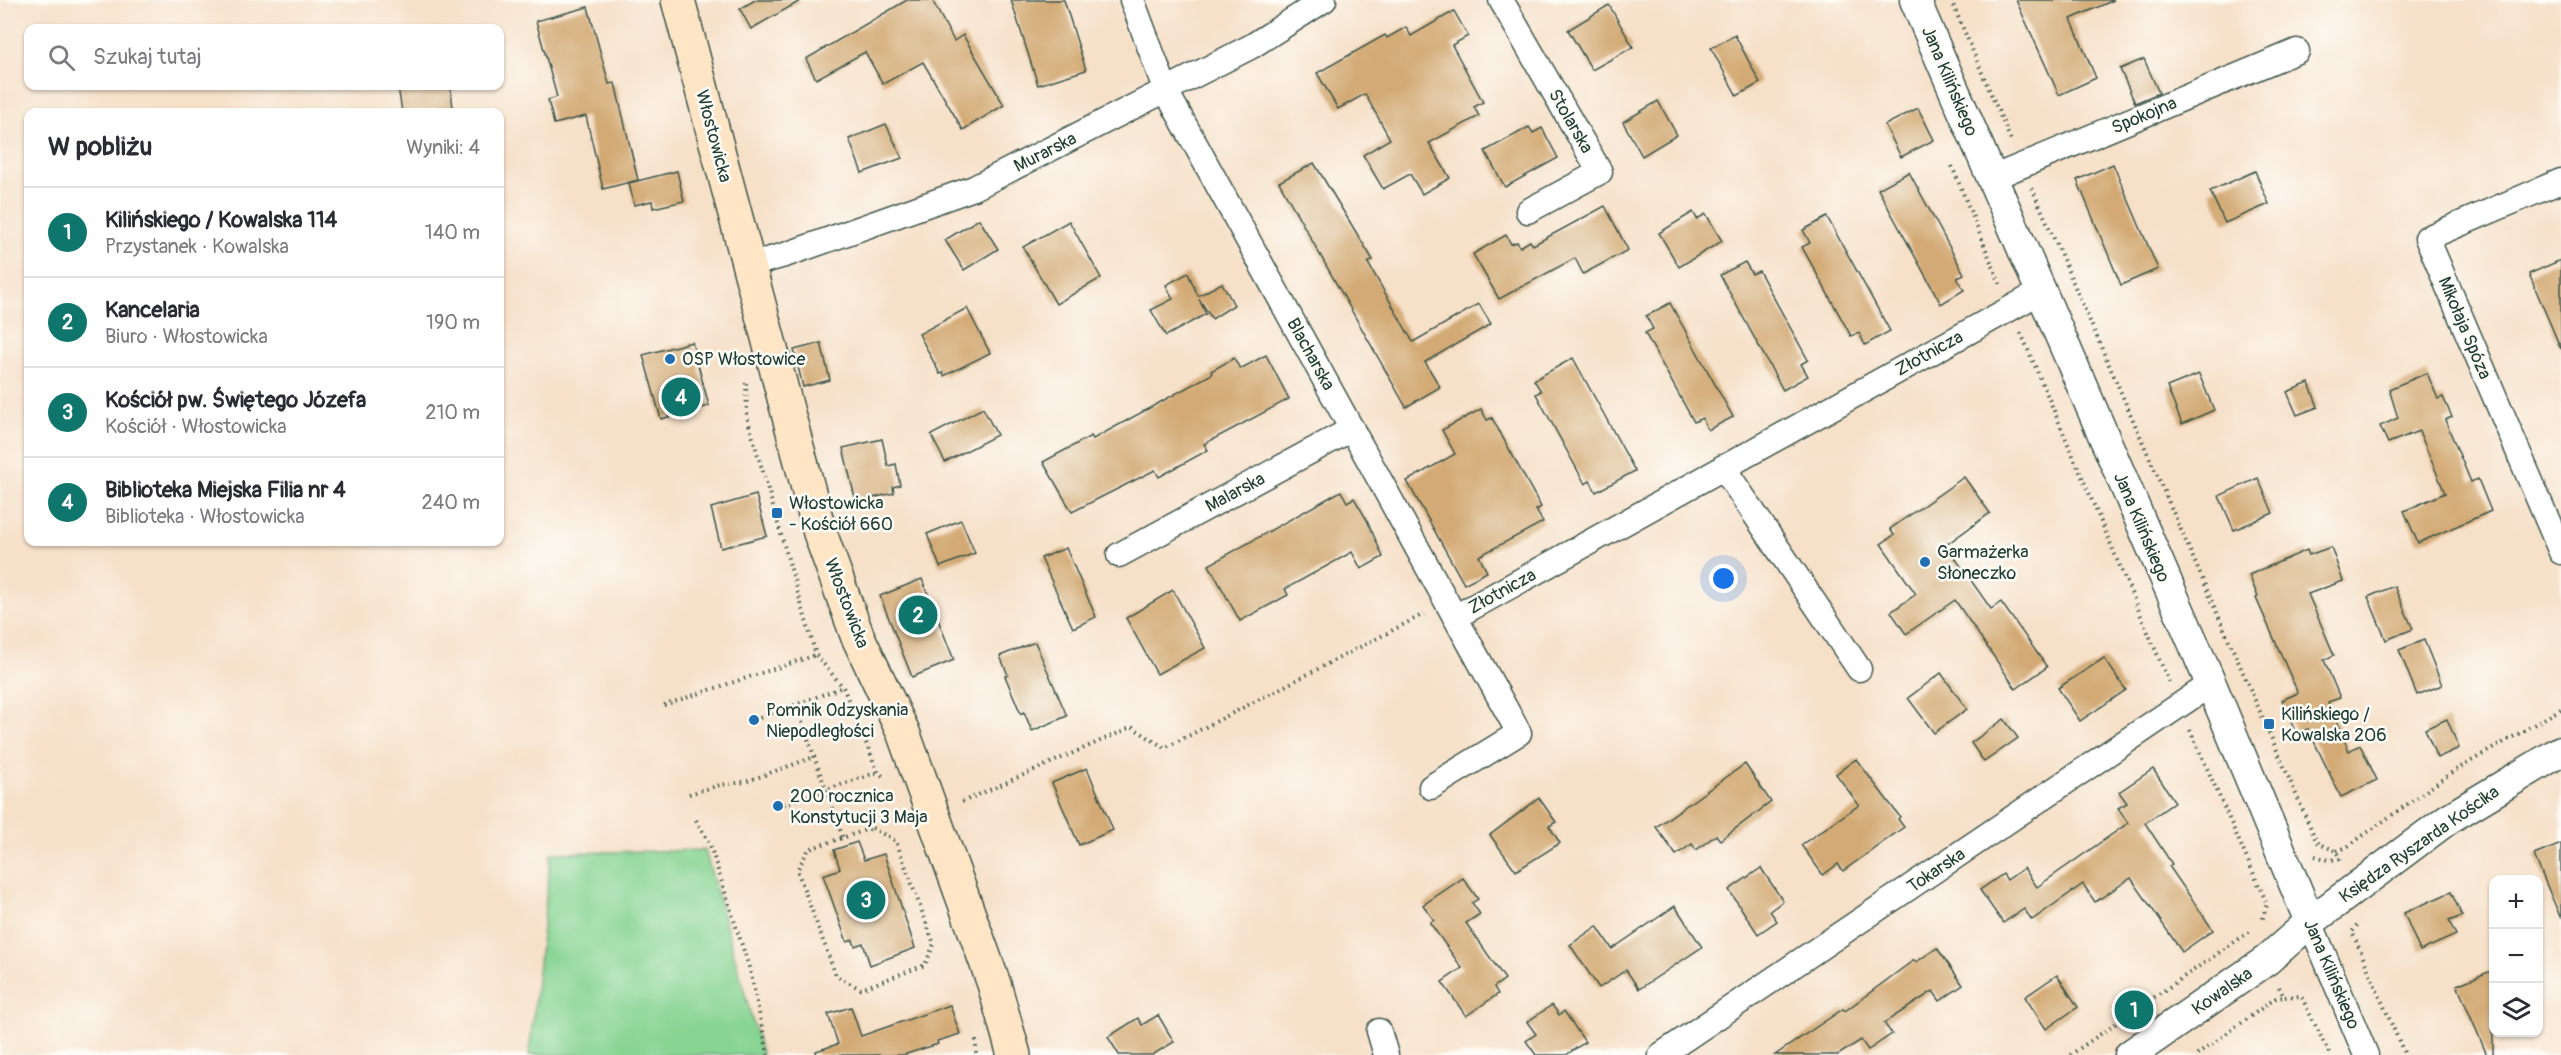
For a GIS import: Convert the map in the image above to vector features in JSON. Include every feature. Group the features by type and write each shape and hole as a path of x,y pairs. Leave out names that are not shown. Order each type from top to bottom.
{"main road":[{"name":"Włostowicka","path":"678,0 820,533 857,634 903,732 994,984 1014,1055"}],"street":[{"name":"Blacharska","path":"1132,0 1166,91 1451,610"},
{"name":"Murarska","path":"748,265 785,255 974,188 1252,46 1324,0"},
{"name":"Stolarska","path":"1501,0 1600,172 1528,211"},
{"name":"Jana Kilińskiego","path":"1921,2 2040,292 2211,684 2366,1055"},
{"name":"Spokojna","path":"1992,178 2297,51"},
{"name":"Mikołaja Spóza","path":"2561,181 2427,238 2561,552"},
{"name":"Złotnicza","path":"1431,787 1518,733 1451,610 1723,467 2040,292"},
{"name":"Malarska","path":"1119,555 1352,429"},
{"path":"1723,467 1859,669"},
{"name":"Tokarska","path":"1661,1055 2211,684"},
{"name":"Księdza Ryszarda Kościka","path":"2310,922 2448,819 2561,751"},
{"name":"Kowalska","path":"2130,1055 2267,960 2310,922"},
{"path":"1379,1031 1386,1055"}],"path":[{"path":"1951,0 2319,844 2337,851 2347,847 2454,771 2561,710"},
{"path":"1951,164 2179,705 2267,904 2264,920 2252,930 2070,1055"},
{"path":"664,705 816,655 747,417 746,381"},
{"path":"961,802 1132,727 1165,748 1451,610"},
{"path":"754,720 843,687"},
{"path":"796,705 843,838"},
{"path":"689,794 720,785 746,782 814,757"},
{"path":"778,806 878,772"},
{"path":"696,820 708,842 750,970 768,1055"},
{"path":"872,828 896,841 934,944 925,965 861,989 836,976 797,870 808,849 843,838 872,828"},
{"path":"2337,851 2365,912 2352,932 2405,1055"},
{"path":"2252,930 2284,996"},
{"path":"2197,1055 2276,998 2284,996 2301,996 2330,1055"}],"green space":[{"path":"705,850 762,1055 529,1055 551,853"}],"building":[{"path":"755,0 802,0 751,29 740,9"},
{"path":"907,0 932,0 954,41 963,35 1004,105 963,130 923,62 883,84 865,52 816,79 806,59"},
{"path":"1011,0 1064,0 1086,70 1038,85"},
{"path":"2016,0 2114,0 2071,19 2096,78 2059,95"},
{"path":"1609,5 1633,47 1592,70 1568,30"},
{"path":"588,7 609,84 615,83 638,180 603,189 586,116 554,124 548,100 557,97 536,21"},
{"path":"1454,11 1468,36 1452,45 1483,102 1474,107 1479,116 1429,143 1450,178 1422,194 1410,174 1383,189 1363,155 1390,139 1365,94 1338,109 1317,73 1385,35 1387,38 1406,27 1411,36"},
{"path":"1735,35 1760,83 1737,96 1711,48"},
{"path":"2144,59 2159,93 2135,103 2120,69"},
{"path":"399,90 451,90 453,107 401,108"},
{"path":"1658,101 1677,135 1642,156 1623,122"},
{"path":"1918,108 1934,140 1901,157 1885,125"},
{"path":"886,124 902,158 862,173 849,139"},
{"path":"1529,127 1533,133 1542,128 1558,158 1505,187 1485,151"},
{"path":"1314,163 1373,260 1368,263 1413,342 1479,304 1491,324 1425,362 1440,387 1406,407 1279,182"},
{"path":"2113,164 2158,269 2121,285 2077,180"},
{"path":"677,171 684,201 653,208 652,201 634,205 629,183"},
{"path":"2255,171 2269,204 2225,223 2210,191"},
{"path":"1909,172 1964,274 1957,278 1964,290 1941,304 1878,189"},
{"path":"1605,206 1628,250 1583,274 1575,258 1499,299 1473,254 1506,235 1511,244 1517,242 1520,247 1530,241 1533,245"},
{"path":"1693,212 1697,219 1706,214 1722,241 1679,267 1659,233"},
{"path":"1827,217 1890,331 1865,345 1859,333 1851,336 1802,247 1810,243 1803,230"},
{"path":"979,219 998,249 964,270 945,240"},
{"path":"1069,221 1101,278 1056,304 1023,247"},
{"path":"2561,260 2561,349 2529,274"},
{"path":"1745,262 1752,274 1759,271 1808,360 1801,364 1808,376 1783,390 1720,275"},
{"path":"1188,273 1198,296 1222,283 1234,305 1212,319 1199,299 1206,314 1166,336 1151,310 1173,299 1166,285"},
{"path":"1670,303 1733,417 1708,430 1702,418 1694,422 1645,333 1653,329 1646,316"},
{"path":"967,308 990,353 944,376 943,373 940,374 919,334"},
{"path":"692,342 709,406 661,419 643,355"},
{"path":"821,343 830,380 803,387 794,350"},
{"path":"1266,355 1289,399 1204,444 1208,450 1159,477 1155,470 1072,512 1043,462 1091,436 1093,439 1212,374 1211,371 1234,358 1240,369"},
{"path":"1573,358 1635,471 1596,492 1590,481 1585,484 1536,394 1541,391 1534,380"},
{"path":"2427,373 2438,399 2443,397 2452,417 2445,420 2471,482 2478,479 2491,511 2418,543 2404,511 2445,493 2419,431 2388,443 2380,426 2398,418 2389,389"},
{"path":"2199,374 2214,410 2182,424 2167,387"},
{"path":"2309,383 2318,407 2297,415 2287,392"},
{"path":"983,408 997,435 945,462 931,435"},
{"path":"1481,409 1487,420 1492,418 1541,507 1536,510 1543,522 1479,556 1487,572 1464,584 1407,481 1455,454 1442,430"},
{"path":"882,439 888,466 896,464 900,485 893,487 894,493 856,502 843,448"},
{"name":"Garmażerka Słoneczko","path":"1964,477 1990,513 1946,545 1991,609 2001,602 2047,667 2016,689 1955,600 1906,634 1891,612 1916,594 1881,544 1894,535 1890,529"},
{"path":"2258,478 2273,513 2234,530 2219,496"},
{"path":"1341,491 1347,502 1354,498 1367,520 1383,557 1361,569 1352,552 1285,589 1288,595 1240,621 1209,565"},
{"path":"756,495 767,536 721,548 711,508"},
{"path":"961,520 975,553 940,567 927,534"},
{"path":"2331,547 2343,581 2308,594 2334,655 2324,660 2340,698 2328,702 2349,751 2360,745 2377,780 2341,797 2308,729 2296,734 2282,700 2298,693 2256,598 2258,597 2249,575 2307,550 2309,555"},
{"path":"1066,548 1096,617 1073,628 1041,558"},
{"path":"922,579 954,660 912,677 880,596"},
{"path":"2394,586 2413,629 2386,640 2368,597"},
{"path":"1173,590 1205,648 1157,674 1126,618"},
{"path":"2424,640 2442,685 2417,695 2399,650"},
{"path":"1035,642 1067,716 1032,731 1024,712 1021,714 1005,676 1008,675 1000,656"},
{"path":"2104,658 2126,690 2080,721 2058,688"},
{"path":"1941,673 1967,709 1934,733 1908,698"},
{"path":"2004,719 2018,738 1984,762 1971,743"},
{"path":"2447,719 2459,748 2437,758 2425,729"},
{"path":"1856,759 1900,817 1898,819 1904,827 1843,871 1838,864 1823,875 1801,845 1859,805 1836,774"},
{"path":"1745,764 1771,802 1720,840 1716,835 1696,850 1692,844 1676,855 1656,827"},
{"path":"1087,768 1113,830 1079,845 1052,783"},
{"path":"2153,769 2175,802 2145,823 2172,864 2169,866 2213,930 2182,952 2131,878 2095,902 2083,884 2032,920 2024,909 2003,923 1980,890 2003,874 2007,880 2024,868 2037,887 2128,823 2118,808 2127,803 2119,792"},
{"path":"1539,798 1556,822 1549,826 1560,843 1516,871 1490,835"},
{"path":"857,842 864,860 884,854 915,948 870,965 863,943 855,946 853,940 847,942 823,875 840,869 834,850"},
{"path":"2561,844 2561,919 2543,875 2534,855"},
{"path":"1761,868 1783,901 1770,911 1777,921 1758,934 1729,890"},
{"path":"1463,878 1478,899 1472,903 1480,914 1466,923 1505,979 1494,987 1498,994 1466,1016 1442,982 1462,968 1430,923 1434,920 1423,905"},
{"path":"2451,892 2462,916 2449,921 2456,935 2420,951 2404,913"},
{"path":"1675,906 1702,947 1639,989 1626,970 1599,988 1570,945 1597,926 1612,949"},
{"path":"1937,948 1963,985 1940,1001 1933,991 1884,1023 1892,1034 1868,1050 1861,1040 1838,1055 1775,1055 1843,1009 1845,1011 1914,960 1916,962"},
{"path":"2489,972 2489,1037 2493,1037 2493,1055 2487,1055 2457,985"},
{"path":"2057,975 2078,1007 2046,1029 2025,997"},
{"path":"950,1005 960,1034 937,1041 938,1044 903,1055 817,1055 816,1051 838,1044 828,1014 851,1007 861,1036"},
{"path":"1552,1005 1559,1015 1564,1011 1585,1042 1566,1055 1536,1055 1526,1041 1536,1034 1527,1022"},
{"path":"1158,1015 1174,1042 1152,1055 1119,1055 1108,1037 1138,1018 1142,1025"}],"place":[{"name":"OSP Włostowice","path":"670,359"},
{"name":"Biblioteka Miejska Filia nr 4","path":"681,397"},
{"name":"Włostowicka - Kościół 660","path":"777,513"},
{"name":"Garmażerka Słoneczko","path":"1925,562"},
{"name":"Kancelaria","path":"918,615"},
{"name":"Pomnik Odzyskania Niepodległości","path":"754,720"},
{"name":"Kilińskiego / Kowalska 206","path":"2269,724"},
{"name":"200 rocznica Konstytucji 3 Maja","path":"778,806"},
{"name":"Kościół pw. Świętego Józefa","path":"866,900"},
{"name":"Kilińskiego / Kowalska 114","path":"2134,1010"}]}
